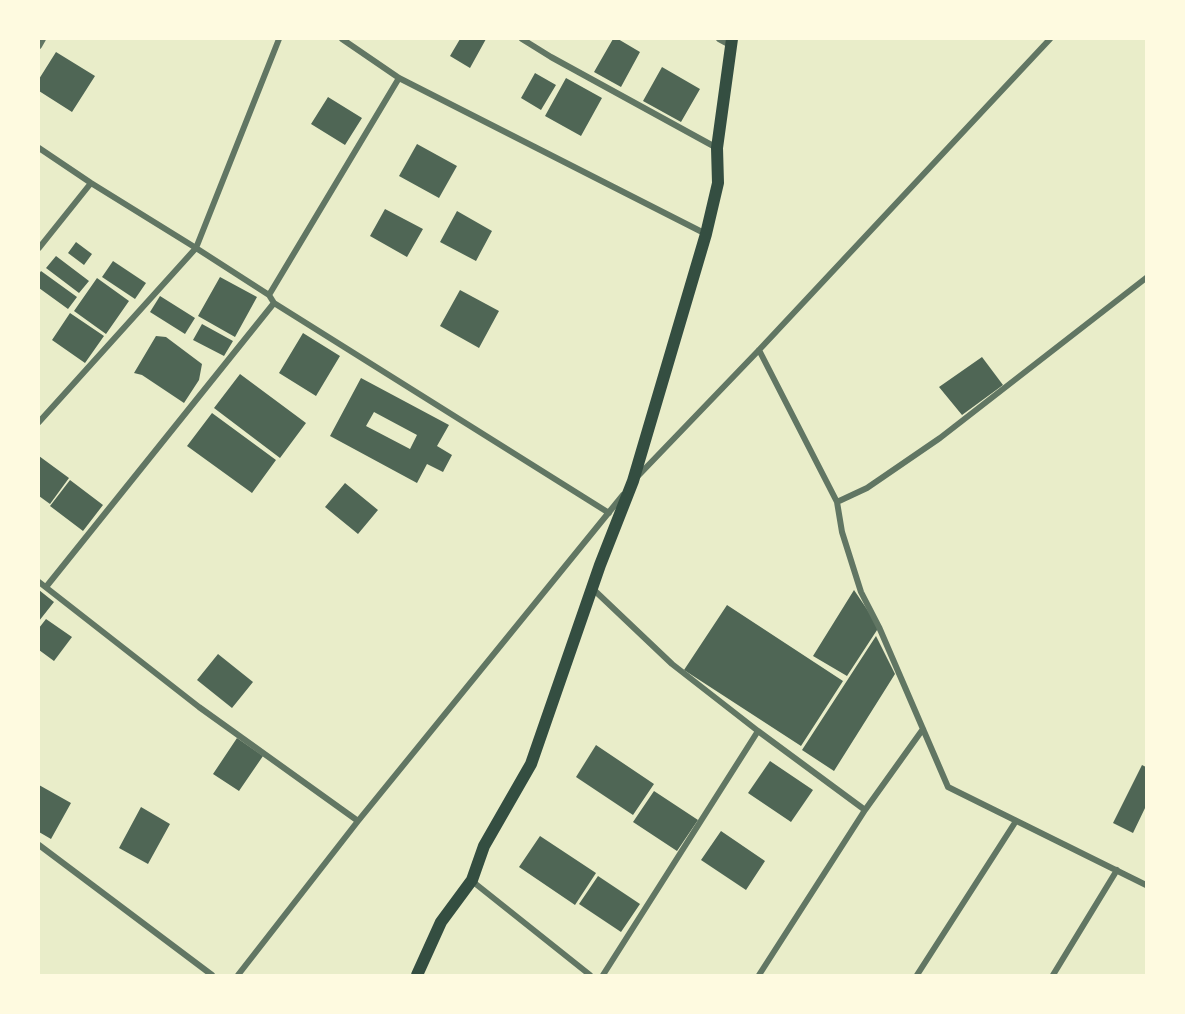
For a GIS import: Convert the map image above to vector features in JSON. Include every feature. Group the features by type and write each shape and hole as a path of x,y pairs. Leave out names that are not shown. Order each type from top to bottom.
{"main road":[{"path":"417,975 441,922 472,880 484,846 531,764 600,565 633,481 706,234 717,183 717,148 732,43"}],"street":[{"path":"39,46 43,39"},
{"path":"39,422 196,248 279,39"},
{"path":"342,39 399,78 706,234"},
{"path":"522,39 717,148"},
{"path":"719,39 732,43"},
{"path":"238,975 358,821 633,481 1050,39"},
{"path":"269,295 399,78"},
{"path":"39,148 269,295 274,303 609,513"},
{"path":"39,248 91,183"},
{"path":"837,502 867,488 940,438 1146,278"},
{"path":"46,587 274,303"},
{"path":"759,350 837,502 842,532 861,592 879,627 948,787 1146,885"},
{"path":"39,582 199,707 358,821"},
{"path":"593,589 672,664 865,810"},
{"path":"759,975 865,810 923,729"},
{"path":"603,975 758,731"},
{"path":"917,975 1016,821"},
{"path":"39,845 212,975"},
{"path":"1053,975 1117,870"},
{"path":"472,880 590,975"}],"building":[{"path":"460,39 486,39 470,68 450,56"},
{"path":"613,39 618,39 640,52 621,87 594,72"},
{"path":"56,52 95,76 72,112 39,91 39,79"},
{"path":"662,67 700,89 681,122 643,101"},
{"path":"535,73 556,85 541,110 521,98"},
{"path":"566,78 602,98 581,136 545,116"},
{"path":"328,97 362,118 345,145 311,124"},
{"path":"417,144 457,166 439,198 399,176"},
{"path":"385,209 423,229 407,257 370,236"},
{"path":"457,211 492,231 476,261 440,242"},
{"path":"76,242 92,254 84,265 68,253"},
{"path":"56,256 89,281 79,293 46,268"},
{"path":"113,261 146,283 135,299 102,277"},
{"path":"41,271 77,297 68,309 39,288"},
{"path":"220,277 257,297 235,337 198,316"},
{"path":"97,278 129,301 106,334 74,311"},
{"path":"460,290 499,311 479,348 440,326"},
{"path":"160,296 195,318 185,334 150,312"},
{"path":"70,313 104,336 85,363 52,340"},
{"path":"202,324 233,341 224,356 193,340"},
{"path":"303,333 340,356 316,396 279,373"},
{"path":"156,336 166,337 202,364 199,380 184,403 142,375 134,373"},
{"path":"982,357 1003,385 962,415 939,387"},
{"path":"240,374 306,423 280,458 214,408"},
{"path":"361,378 449,425 437,446 452,455 443,472 427,464 417,483 330,436","holes":["374,412 417,435 410,449 366,426"]},
{"path":"212,413 276,460 252,493 187,446"},
{"path":"39,456 69,478 50,504 39,496"},
{"path":"70,480 103,505 83,531 50,506"},
{"path":"345,483 378,510 358,534 325,507"},
{"path":"39,590 54,602 39,621"},
{"path":"854,590 879,627 847,676 813,656"},
{"path":"727,605 843,681 801,746 684,670"},
{"path":"46,619 72,637 54,661 39,650 39,628"},
{"path":"876,636 895,674 834,771 802,750"},
{"path":"218,654 253,682 232,708 197,680"},
{"path":"237,738 263,756 239,791 213,774"},
{"path":"596,745 654,784 633,815 576,777"},
{"path":"770,761 813,790 791,822 748,793"},
{"path":"1142,765 1146,767 1146,806 1133,833 1113,823"},
{"path":"39,785 71,803 51,839 39,832"},
{"path":"654,791 698,820 677,851 633,822"},
{"path":"141,807 170,824 148,864 119,848"},
{"path":"721,831 765,861 746,890 701,860"},
{"path":"540,836 596,873 575,905 519,867"},
{"path":"598,876 640,904 621,932 579,904"}]}
